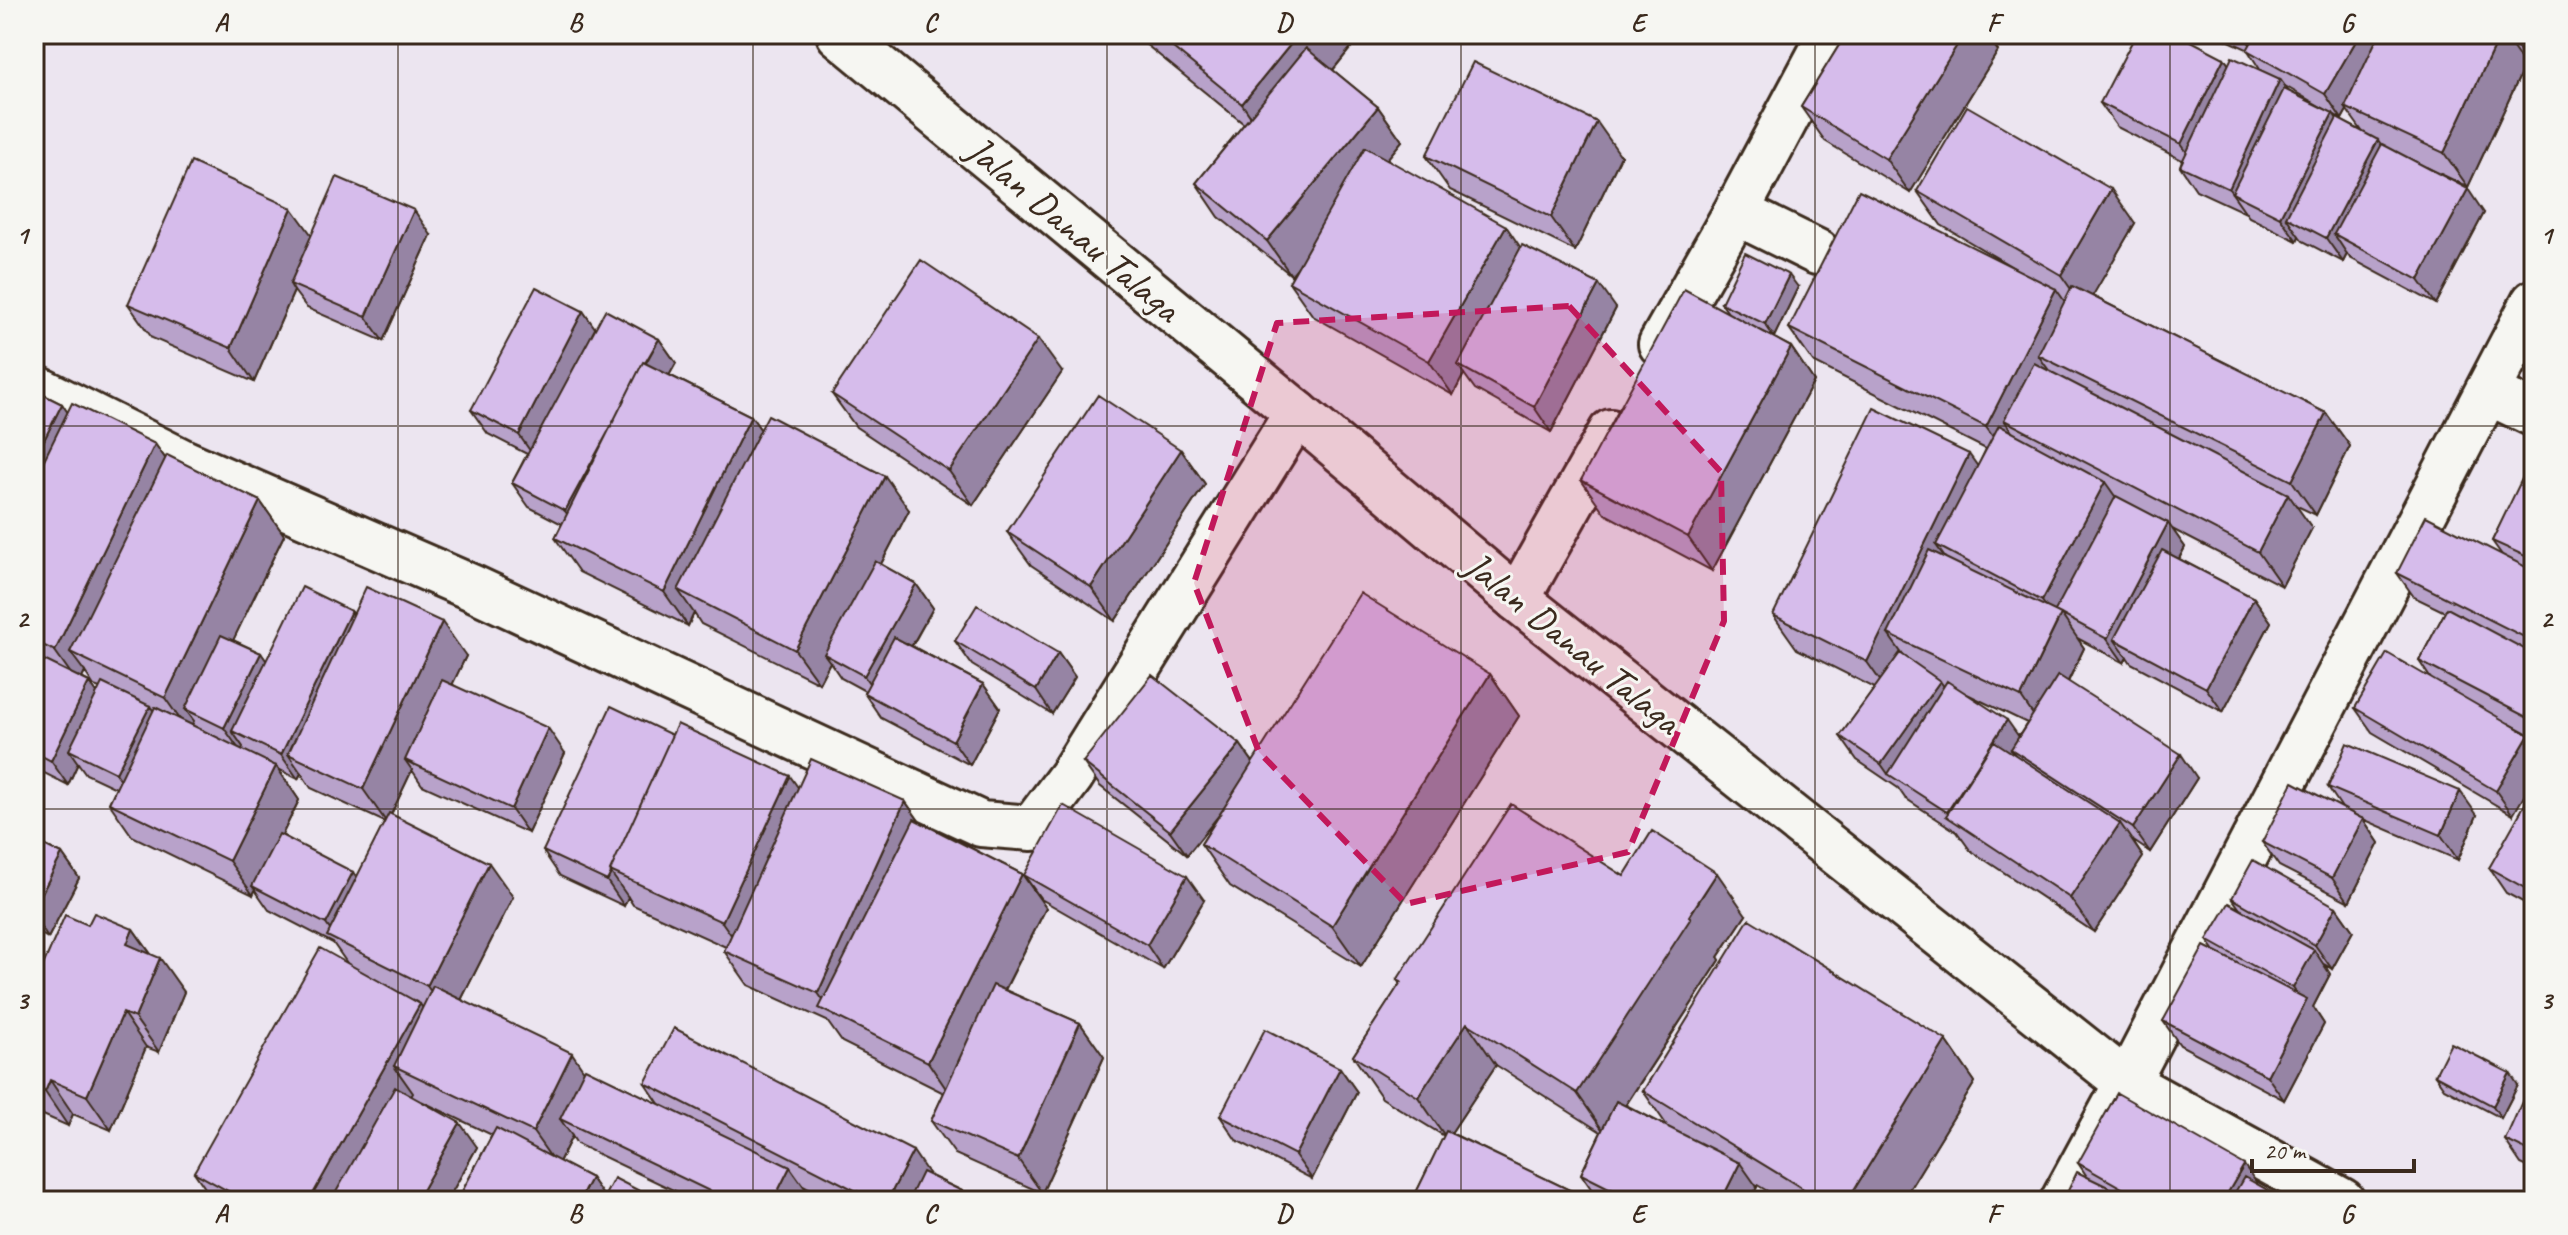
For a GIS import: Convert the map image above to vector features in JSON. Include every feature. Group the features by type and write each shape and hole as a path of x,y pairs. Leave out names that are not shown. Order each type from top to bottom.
{"street":[{"name":"Jalan Danau Talaga","path":"839,34 1517,599 2127,1083 2342,1201"},
{"path":"1517,599 1736,212 1831,34"},
{"path":"1736,212 1817,252"},
{"path":"2063,1201 2534,302"},
{"path":"34,387 185,463 473,588 981,824 1032,828 1071,776 1297,413"},
{"path":"2488,392 2534,414"}],"highlighted area":[{"path":"1569,306 1721,472 1724,621 1628,852 1406,904 1259,752 1194,583 1277,323"}],"building":[{"path":"1156,34 1299,34 1242,104"},
{"path":"1846,34 1964,34 1886,159 1801,107"},
{"path":"2136,34 2178,34 2224,58 2181,144 2100,103"},
{"path":"2256,34 2360,34 2325,94 2247,50"},
{"path":"2379,34 2500,34 2444,153 2345,107"},
{"path":"1306,48 1378,107 1267,241 1196,183"},
{"path":"2232,57 2280,79 2229,189 2180,166"},
{"path":"1473,62 1597,122 1551,217 1426,156"},
{"path":"2284,89 2333,113 2280,217 2232,193"},
{"path":"1967,106 2111,189 2061,275 1917,191"},
{"path":"2337,118 2378,140 2326,238 2286,217"},
{"path":"2382,144 2468,189 2419,280 2334,234"},
{"path":"1365,147 1506,226 1429,361 1289,282"},
{"path":"191,162 292,208 231,348 128,304"},
{"path":"337,177 414,210 366,317 290,284"},
{"path":"1859,190 2056,289 1986,427 1789,328"},
{"path":"1522,245 1599,284 1534,407 1458,365"},
{"path":"1745,253 1789,275 1765,324 1721,303"},
{"path":"921,260 1038,339 949,471 832,394"},
{"path":"2072,286 2326,413 2292,481 2038,355"},
{"path":"536,287 583,311 519,435 471,410"},
{"path":"1684,289 1791,347 1688,537 1581,480"},
{"path":"605,310 659,339 643,362 565,511 512,483"},
{"path":"643,362 751,416 664,592 555,538"},
{"path":"2034,363 2288,494 2258,552 2004,420"},
{"path":"34,390 62,404 34,460"},
{"path":"1098,395 1181,450 1091,587 1007,532"},
{"path":"72,403 155,444 55,651 34,641 34,480"},
{"path":"1874,408 1969,454 1867,662 1773,615"},
{"path":"768,415 885,476 795,650 678,590"},
{"path":"1999,425 2105,482 2042,601 1936,545"},
{"path":"167,455 260,501 165,698 70,652"},
{"path":"2534,459 2534,560 2492,541"},
{"path":"2116,496 2168,523 2107,639 2055,611"},
{"path":"2426,516 2534,571 2534,642 2397,573"},
{"path":"1929,550 2061,614 2021,697 1888,634"},
{"path":"2162,550 2254,598 2206,688 2114,639"},
{"path":"875,561 916,584 864,676 824,654"},
{"path":"302,587 351,611 281,755 232,731"},
{"path":"366,587 442,622 363,789 288,754"},
{"path":"1360,593 1490,674 1332,926 1201,844"},
{"path":"977,605 1058,653 1036,690 955,641"},
{"path":"2447,608 2534,654 2534,721 2419,661"},
{"path":"221,635 261,653 224,728 185,709"},
{"path":"894,637 983,684 953,741 864,693"},
{"path":"1900,653 1940,681 1881,764 1840,736"},
{"path":"2387,653 2529,735 2496,791 2355,708"},
{"path":"44,660 89,682 51,761 34,752 34,681"},
{"path":"1152,675 1240,744 1170,831 1083,762"},
{"path":"2058,675 2181,754 2133,828 2011,749"},
{"path":"442,680 548,728 511,809 405,760"},
{"path":"1947,681 2007,720 1947,812 1888,774"},
{"path":"102,683 150,706 116,773 69,750"},
{"path":"611,706 672,735 607,881 543,851"},
{"path":"155,707 276,766 229,861 109,803"},
{"path":"677,724 790,776 722,922 610,871"},
{"path":"1994,741 2120,823 2070,898 1946,816"},
{"path":"2347,743 2460,791 2441,835 2328,787"},
{"path":"811,759 905,801 818,993 724,951"},
{"path":"2293,782 2363,819 2332,878 2262,842"},
{"path":"2529,797 2534,799 2534,893 2489,868"},
{"path":"1511,804 1624,876 1652,831 1717,873 1577,1093 1467,1023 1418,1097 1353,1056 1401,982 1397,980"},
{"path":"1063,805 1187,876 1147,945 1024,875"},
{"path":"389,813 489,863 427,986 327,936"},
{"path":"914,819 1022,874 928,1062 819,1008"},
{"path":"279,834 353,872 326,924 252,886"},
{"path":"34,840 62,854 34,908"},
{"path":"2253,860 2336,907 2315,945 2232,898"},
{"path":"2229,903 2314,950 2293,988 2207,940"},
{"path":"94,913 133,929 127,944 160,958 135,1018 123,1013 87,1096 50,1080 45,1092 34,1087 34,986 65,915 88,925"},
{"path":"1749,919 1946,1040 1847,1201 1823,1201 1643,1091"},
{"path":"2204,946 2307,999 2267,1076 2163,1021"},
{"path":"320,948 420,1004 309,1201 246,1201 194,1172"},
{"path":"993,985 1080,1023 1018,1159 931,1121"},
{"path":"433,986 572,1053 533,1132 394,1066"},
{"path":"674,1028 913,1151 887,1201 876,1201 645,1083"},
{"path":"1265,1029 1340,1068 1295,1155 1220,1116"},
{"path":"2451,1043 2510,1073 2493,1106 2435,1075"},
{"path":"585,1068 790,1167 773,1201 730,1201 560,1119"},
{"path":"395,1087 460,1123 416,1201 331,1201"},
{"path":"2117,1093 2244,1165 2223,1201 2145,1201 2078,1163"},
{"path":"2524,1097 2534,1102 2534,1154 2505,1140"},
{"path":"1616,1101 1740,1163 1721,1201 1635,1201 1581,1174"},
{"path":"496,1128 591,1178 579,1201 457,1201"},
{"path":"1446,1131 1580,1195 1577,1201 1412,1201"},
{"path":"922,1172 983,1201 908,1201"},
{"path":"2077,1172 2137,1201 2063,1201"},
{"path":"2244,1177 2287,1201 2230,1201"},
{"path":"614,1178 659,1201 602,1201"},
{"path":"1595,1195 1608,1201 1593,1201"}]}
